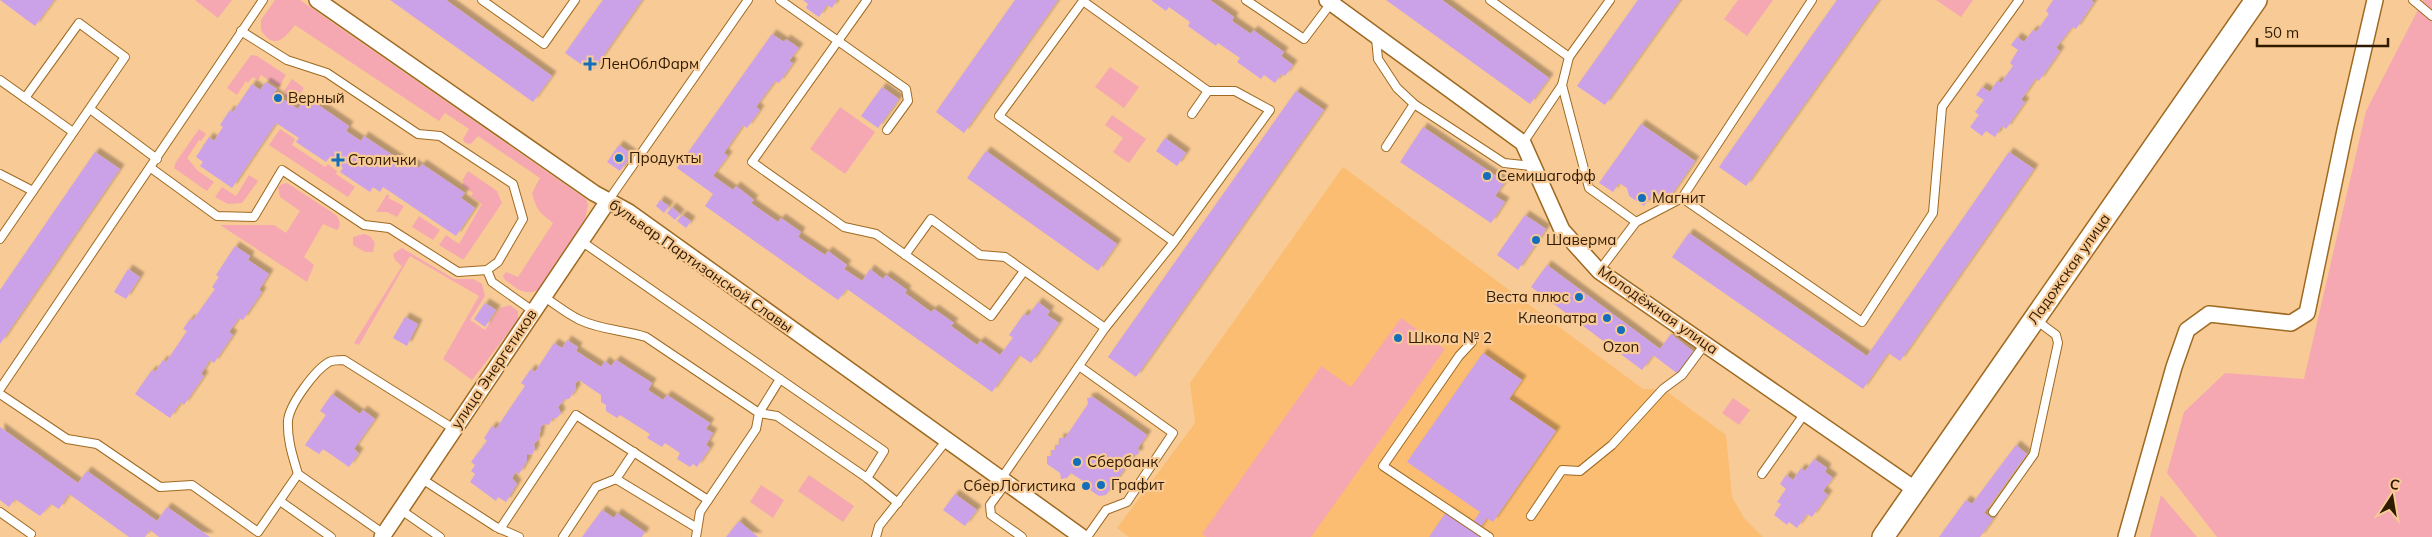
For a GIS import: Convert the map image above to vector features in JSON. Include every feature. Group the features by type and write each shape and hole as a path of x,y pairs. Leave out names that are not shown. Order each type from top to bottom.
{"street":[{"name":"бульвар Партизанской Славы","path":"317,0 608,201 629,212 1082,537"},
{"name":"Ладожская улица","path":"1883,537 2256,0"},
{"path":"2126,537 2187,330 2209,314 2291,323 2307,313 2345,130 2375,0"},
{"path":"1329,1 1523,143"},
{"name":"Молодёжная улица","path":"1523,143 1562,230 1600,271 1916,490"},
{"name":"улица Энергетиков","path":"383,536 608,201"}],"lane":[{"path":"0,389 263,0"},
{"path":"482,0 544,44 575,0"},
{"path":"608,201 748,0"},
{"path":"780,0 906,89 908,101 888,130"},
{"path":"867,0 752,162 844,227 876,234 991,316 1024,270"},
{"path":"1246,0 1304,39 1329,1"},
{"path":"1490,0 1569,57"},
{"path":"1523,143 1562,85 1569,57 1610,0"},
{"path":"1600,271 1636,222 1682,198 1812,0"},
{"path":"1682,198 1862,322 1933,213 1942,106 2019,0"},
{"path":"2413,0 2432,16"},
{"path":"1022,537 992,515 990,505 1079,366 1106,328 1174,242 1270,110 1235,91 1208,91 1083,1 999,116 1174,242"},
{"path":"0,239 125,56 79,23 25,98"},
{"path":"151,168 217,216 254,217 282,170 364,225 389,228 458,272 487,270 498,262 523,219 512,184 440,136 418,134 327,73 286,60 241,31"},
{"path":"1376,36 1378,59 1397,88 1414,104 1504,162 1532,166"},
{"path":"0,80 73,132"},
{"path":"1562,85 1589,188 1636,222"},
{"path":"1192,114 1208,91"},
{"path":"1386,147 1414,104"},
{"path":"90,109 157,159"},
{"path":"0,174 33,192"},
{"path":"905,255 931,219 980,254 1005,257 1106,328"},
{"path":"581,240 884,451 867,478"},
{"path":"487,270 492,282 533,311"},
{"path":"543,296 578,320 605,329 626,331 646,337 759,413 777,416 867,478 898,503"},
{"path":"1993,512 2034,454 2058,343 2056,335 2034,319"},
{"path":"1472,342 1459,356 1383,466 1489,537"},
{"path":"1531,516 1562,470 1580,471 1612,445 1663,389 1682,375 1705,344"},
{"path":"383,536 298,474 288,437 288,419 294,403 320,370 331,361 344,360 454,429"},
{"path":"1079,366 1173,433 1127,502 1106,510 1087,537"},
{"path":"696,537 700,512 756,429 759,413 780,379"},
{"path":"0,394 67,439 97,444 160,487 192,484 258,532 298,474"},
{"path":"1762,474 1805,413"},
{"path":"500,529 576,415 708,500"},
{"path":"876,537 880,526 946,441"},
{"path":"564,537 596,488 616,479 634,452"},
{"path":"422,478 500,529 519,537"},
{"path":"616,479 697,528"},
{"path":"280,501 332,537"},
{"path":"401,510 440,537"},
{"path":"0,512 30,534"}],"shaded area":[{"path":"195,0 232,0 218,18"},
{"path":"275,0 300,0 586,199 588,205 585,219 538,290 524,292 504,279 503,276 506,272 518,277 553,223 539,211 535,204 532,193 540,178 478,136 471,144 465,143 463,139 469,129 445,113 439,121 295,25 283,38 275,41 270,40 261,30 261,20"},
{"path":"1738,0 1773,0 1747,36 1724,19"},
{"path":"1936,0 1973,0 1961,17"},
{"path":"2423,0 2432,0 2432,537 2217,537 2167,473 2184,412 2225,373 2304,379 2366,111"},
{"path":"251,55 257,56 286,75 279,87 261,75 258,80 253,77 248,83 246,81 237,95 227,88"},
{"path":"1110,67 1139,87 1124,108 1095,87"},
{"path":"292,79 304,88 294,102 285,96 287,93 284,91"},
{"path":"840,107 875,132 845,174 810,149"},
{"path":"1112,115 1146,139 1129,163 1113,152 1123,138 1105,125"},
{"path":"199,129 206,134 201,141 199,140 187,158 198,171 214,182 207,191 174,168 176,162"},
{"path":"280,129 295,139 292,145 325,167 328,164 337,171 336,174 355,187 348,197 269,145"},
{"name":"Школа № 2","path":"1343,167 1643,389 1663,389 1726,435 1732,497 1744,518 1763,537 1129,537 1117,528 1195,423 1190,383"},
{"path":"468,171 497,191 502,203 464,259 462,259 439,245 446,235 459,244 482,204 471,196 473,193 462,185 464,182 462,181"},
{"path":"249,175 258,181 242,203 228,204 215,197 222,187 236,196"},
{"path":"287,183 336,215 339,222 337,230 323,224 304,257 314,265 307,282 220,225 274,225 286,233 300,211 280,197 278,187"},
{"path":"387,194 390,196 388,198 404,206 397,217 387,212 376,212"},
{"path":"419,216 440,230 433,240 412,227"},
{"path":"364,234 370,236 375,243 373,252 365,252 353,245 353,237"},
{"path":"402,248 454,279 473,279 482,284 485,296 470,320 485,330 500,308 510,305 518,311 518,320 472,380 443,359 479,296 410,256 359,345 354,343 402,266 395,260 393,254"},
{"path":"1401,318 1445,349 1311,537 1206,537 1202,534 1321,366 1351,387"},
{"path":"1733,398 1750,410 1739,425 1722,413"},
{"path":"809,475 854,506 843,522 798,491"},
{"path":"761,485 784,500 773,518 750,502"},
{"path":"2161,495 2197,537 2150,537"}],"building":[{"path":"0,0 54,0 35,26"},
{"path":"390,0 446,0 552,76 533,102"},
{"path":"603,0 642,0 592,72 565,53"},
{"path":"803,0 837,0 832,8 827,5 819,17 806,8 808,4"},
{"path":"1015,0 1058,0 964,133 936,112"},
{"path":"1151,0 1210,0 1234,17 1232,21 1251,34 1253,30 1284,52 1281,56 1293,65 1285,76 1281,74 1275,83 1264,75 1261,79 1237,62 1240,58 1218,43 1216,46 1188,26 1190,22 1169,7 1166,11"},
{"path":"1386,0 1442,0 1549,78 1530,104"},
{"path":"1638,0 1680,0 1605,105 1577,86"},
{"path":"1837,0 1879,0 1746,186 1719,167"},
{"path":"2053,0 2091,0 2094,2 2076,29 2072,27 2056,48 2060,51 2039,81 2036,78 2021,100 2025,102 2006,129 2002,126 1995,137 1986,131 1982,136 1970,127 1979,115 1975,112 1984,100 1976,95 1982,87 1990,92 1997,81 2001,83 2013,66 2010,63 2018,50 2011,45 2017,37 2024,42 2033,30 2036,32 2049,14 2046,11"},
{"path":"772,34 784,42 786,39 799,48 789,61 793,63 779,83 775,81 756,107 760,110 747,128 743,125 724,153 728,156 713,176 733,190 736,186 754,200 751,203 778,222 781,218 801,232 798,237 825,255 828,251 847,265 844,269 862,281 870,269 883,279 886,275 907,290 905,293 931,312 934,309 954,323 951,326 977,345 980,341 1000,355 1013,338 1009,335 1024,314 1028,316 1038,302 1050,311 1047,315 1059,323 1031,363 1019,355 992,392 847,289 838,300 705,206 713,194 677,168"},
{"path":"266,82 277,89 274,93 298,109 303,101 311,107 314,102 349,126 346,131 361,141 364,136 409,166 411,162 419,168 422,164 465,193 461,198 475,208 456,236 383,187 380,192 373,187 370,192 340,172 343,168 329,158 326,162 296,142 299,138 276,123 232,188 200,166 203,162 196,157 209,137 214,141 223,127 220,125 230,110 233,112 252,84 260,90"},
{"path":"882,87 899,99 878,128 861,116"},
{"path":"1296,91 1324,110 1136,377 1108,357"},
{"path":"1641,124 1695,161 1667,201 1654,192 1644,206 1629,196 1627,188 1619,183 1613,192 1599,183"},
{"path":"1423,127 1505,182 1495,196 1505,202 1491,223 1400,162"},
{"path":"1165,138 1186,153 1177,166 1156,151"},
{"name":"Продукты","path":"619,145 632,154 620,171 607,162"},
{"path":"986,151 1117,244 1098,271 967,178"},
{"path":"95,152 120,169 0,344 0,290"},
{"path":"2009,152 2034,169 1900,361 1888,353 1863,389 1672,257 1689,233 1867,356"},
{"path":"660,200 669,206 664,213 656,206"},
{"path":"672,207 680,214 675,220 667,213"},
{"path":"682,215 691,221 686,228 677,221"},
{"path":"1525,215 1546,229 1518,270 1497,255"},
{"path":"235,246 250,256 248,260 269,274 259,290 262,292 243,320 239,318 229,332 233,335 214,363 210,360 201,374 204,376 184,405 181,402 170,418 135,394 152,370 155,372 163,360 166,362 187,331 183,329 190,319 193,320 215,289 212,287 219,277 216,275"},
{"path":"1547,265 1660,349 1671,334 1694,352 1678,374 1653,355 1642,370 1531,287"},
{"path":"128,269 140,277 126,299 114,292"},
{"path":"485,303 496,310 485,327 474,319"},
{"path":"405,317 418,324 407,346 393,338"},
{"path":"567,340 578,347 576,351 601,367 605,361 611,366 616,360 652,383 648,390 663,400 667,395 710,423 706,429 713,433 706,445 710,448 697,467 693,464 690,467 677,459 680,453 665,443 662,447 647,438 650,434 620,415 617,418 606,411 606,405 601,402 601,395 579,380 575,384 576,389 569,399 565,399 558,407 561,413 557,418 552,419 549,425 544,424 541,427 539,439 534,444 535,449 532,455 527,454 527,461 519,474 516,472 512,478 517,484 506,502 498,497 496,501 470,482 475,474 471,471 475,465 471,462 487,441 484,438 492,426 496,429 525,386 521,383 531,369 535,372 554,343 562,348"},
{"path":"1483,353 1522,380 1509,399 1556,431 1493,522 1487,518 1476,534 1481,537 1429,537 1447,511 1470,527 1480,512 1407,462"},
{"path":"332,394 360,414 363,410 375,419 354,449 359,453 349,467 323,449 319,454 305,445 326,415 320,411"},
{"path":"1093,397 1147,435 1138,448 1139,454 1134,455 1106,495 1099,496 1084,486 1086,483 1071,473 1067,478 1061,479 1060,473 1047,464 1047,456 1051,456 1051,450 1055,450 1055,445 1059,445 1059,438 1065,438 1088,404 1087,398"},
{"path":"0,427 78,483 87,471 157,521 167,507 210,537 159,537 150,530 145,537 129,537 69,494 59,509 51,504 40,516 15,499 9,507 0,500"},
{"path":"2016,445 2027,454 1984,513 1993,519 1980,537 1939,537 1966,500 1972,504"},
{"path":"1814,459 1827,468 1825,472 1833,478 1823,491 1828,495 1812,517 1807,514 1797,528 1789,522 1787,525 1774,515 1781,504 1777,502 1786,489 1780,484 1786,475 1793,480 1801,468 1805,471"},
{"path":"955,494 977,510 965,526 943,510"},
{"path":"602,510 614,518 617,513 645,532 642,537 582,537"},
{"path":"739,521 758,537 726,537"}],"place":[{"name":"ЛенОблФарм","path":"590,64"},
{"name":"Верный","path":"278,98"},
{"name":"Продукты","path":"619,158"},
{"name":"Столички","path":"338,160"},
{"name":"Семишагофф","path":"1487,176"},
{"name":"Магнит","path":"1642,198"},
{"name":"Шаверма","path":"1536,240"},
{"name":"Веста плюс","path":"1579,297"},
{"name":"Клеопатра","path":"1607,318"},
{"name":"Ozon","path":"1621,330"},
{"name":"Школа № 2","path":"1398,338"},
{"name":"Сбербанк","path":"1077,462"},
{"name":"Графит","path":"1101,485"},
{"name":"СберЛогистика","path":"1086,486"}]}
